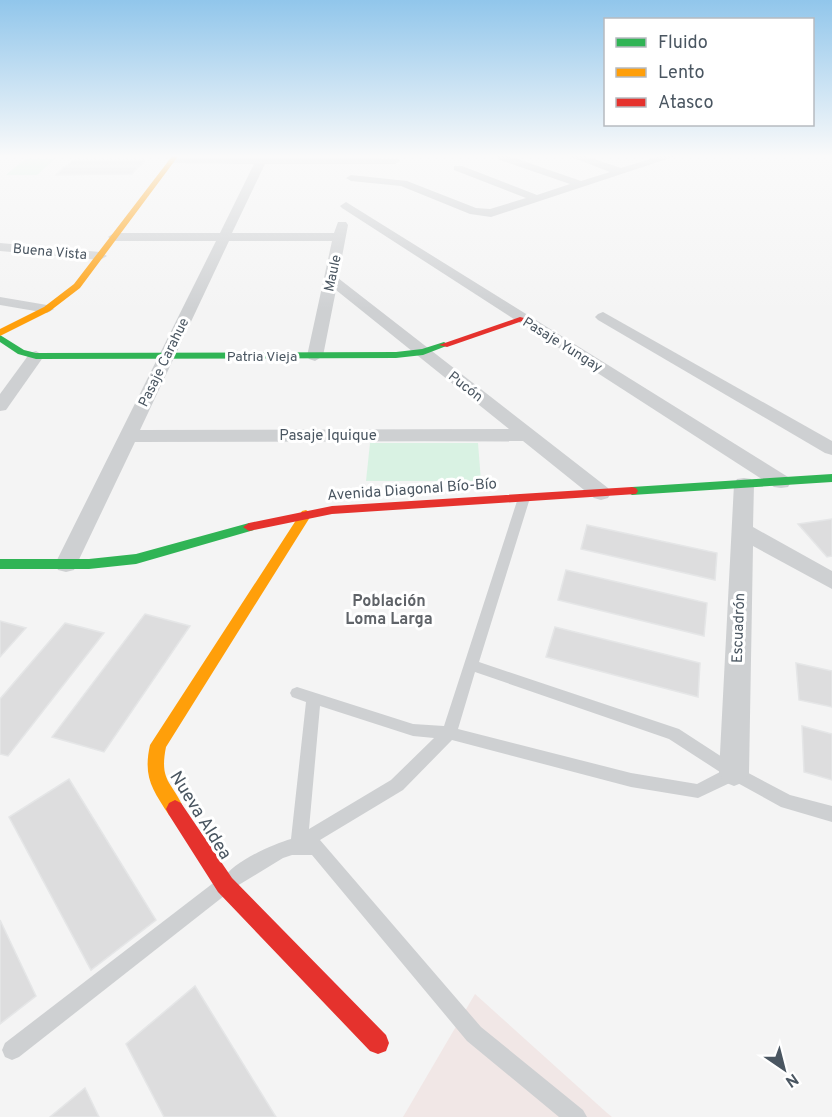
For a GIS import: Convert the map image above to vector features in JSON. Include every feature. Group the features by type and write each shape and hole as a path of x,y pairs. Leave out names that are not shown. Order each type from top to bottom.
{"street":[{"path":"0,333 47,309 77,286 137,207"},
{"name":"Pasaje Carahue","path":"66,564 239,207"},
{"name":"Maule","path":"315,356 346,207"},
{"name":"Pasaje Yungay","path":"348,207 781,482"},
{"path":"469,207 485,213 514,207"},
{"path":"114,237 339,237"},
{"name":"Buena Vista","path":"0,247 100,256"},
{"name":"Pucón","path":"331,279 601,493"},
{"path":"0,301 47,309"},
{"path":"0,315 26,305"},
{"path":"603,317 830,445"},
{"name":"Patria Vieja","path":"0,338 21,352 36,356 387,356 423,352 524,318"},
{"path":"0,406 36,356"},
{"name":"Pasaje Iquique","path":"128,436 528,435"},
{"name":"Avenida Diagonal Bío-Bío","path":"0,564 112,562 163,553 262,523 332,510 832,478"},
{"name":"Escuadrón","path":"734,773 744,484"},
{"name":"Nueva Aldea","path":"306,514 158,745 153,768 156,779 225,885 378,1043"},
{"path":"741,530 832,581"}],"lane":[{"path":"12,1050 225,885 281,849 299,844 397,785 449,733 524,498"},
{"path":"471,665 674,735 734,773 787,802 832,813"},
{"path":"297,693 413,730 449,733 631,780 698,791 734,773"},
{"path":"299,844 314,698"},
{"path":"299,844 316,847 474,1034 576,1117"}],"shaded area":[{"path":"475,994 606,1112 612,1117 403,1117"}],"green space":[{"path":"370,443 478,443 481,481 366,481"}],"building":[{"path":"832,519 832,556 827,557 798,524"},
{"path":"587,525 717,553 715,580 581,549"},
{"path":"566,570 707,603 704,636 558,600"},
{"path":"145,614 190,626 104,752 52,737"},
{"path":"0,621 26,628 0,657"},
{"path":"65,623 104,633 8,756 0,754 0,699"},
{"path":"555,627 700,663 698,697 546,657"},
{"path":"796,663 832,671 832,707 799,700"},
{"path":"802,726 832,734 832,780 804,772"},
{"path":"69,779 156,920 91,970 9,817"},
{"path":"0,920 36,996 0,1024"},
{"path":"195,986 276,1117 164,1117 126,1044"},
{"path":"85,1088 99,1117 50,1117"}],"traffic: fast":[{"path":"0,338 21,352 36,356 396,355 423,352 444,345"},
{"path":"632,491 832,478"},
{"path":"0,564 89,564 136,559 249,527"}],"traffic: slow":[{"path":"0,333 47,309 77,286 137,207"},
{"path":"175,809 155,773 158,745 306,514"}],"traffic: jam":[{"path":"444,345 523,319"},
{"path":"249,527 332,510 632,491"},
{"path":"175,809 225,885 378,1043"}],"district":[{"name":"Población Loma Larga","path":"389,609"}]}
